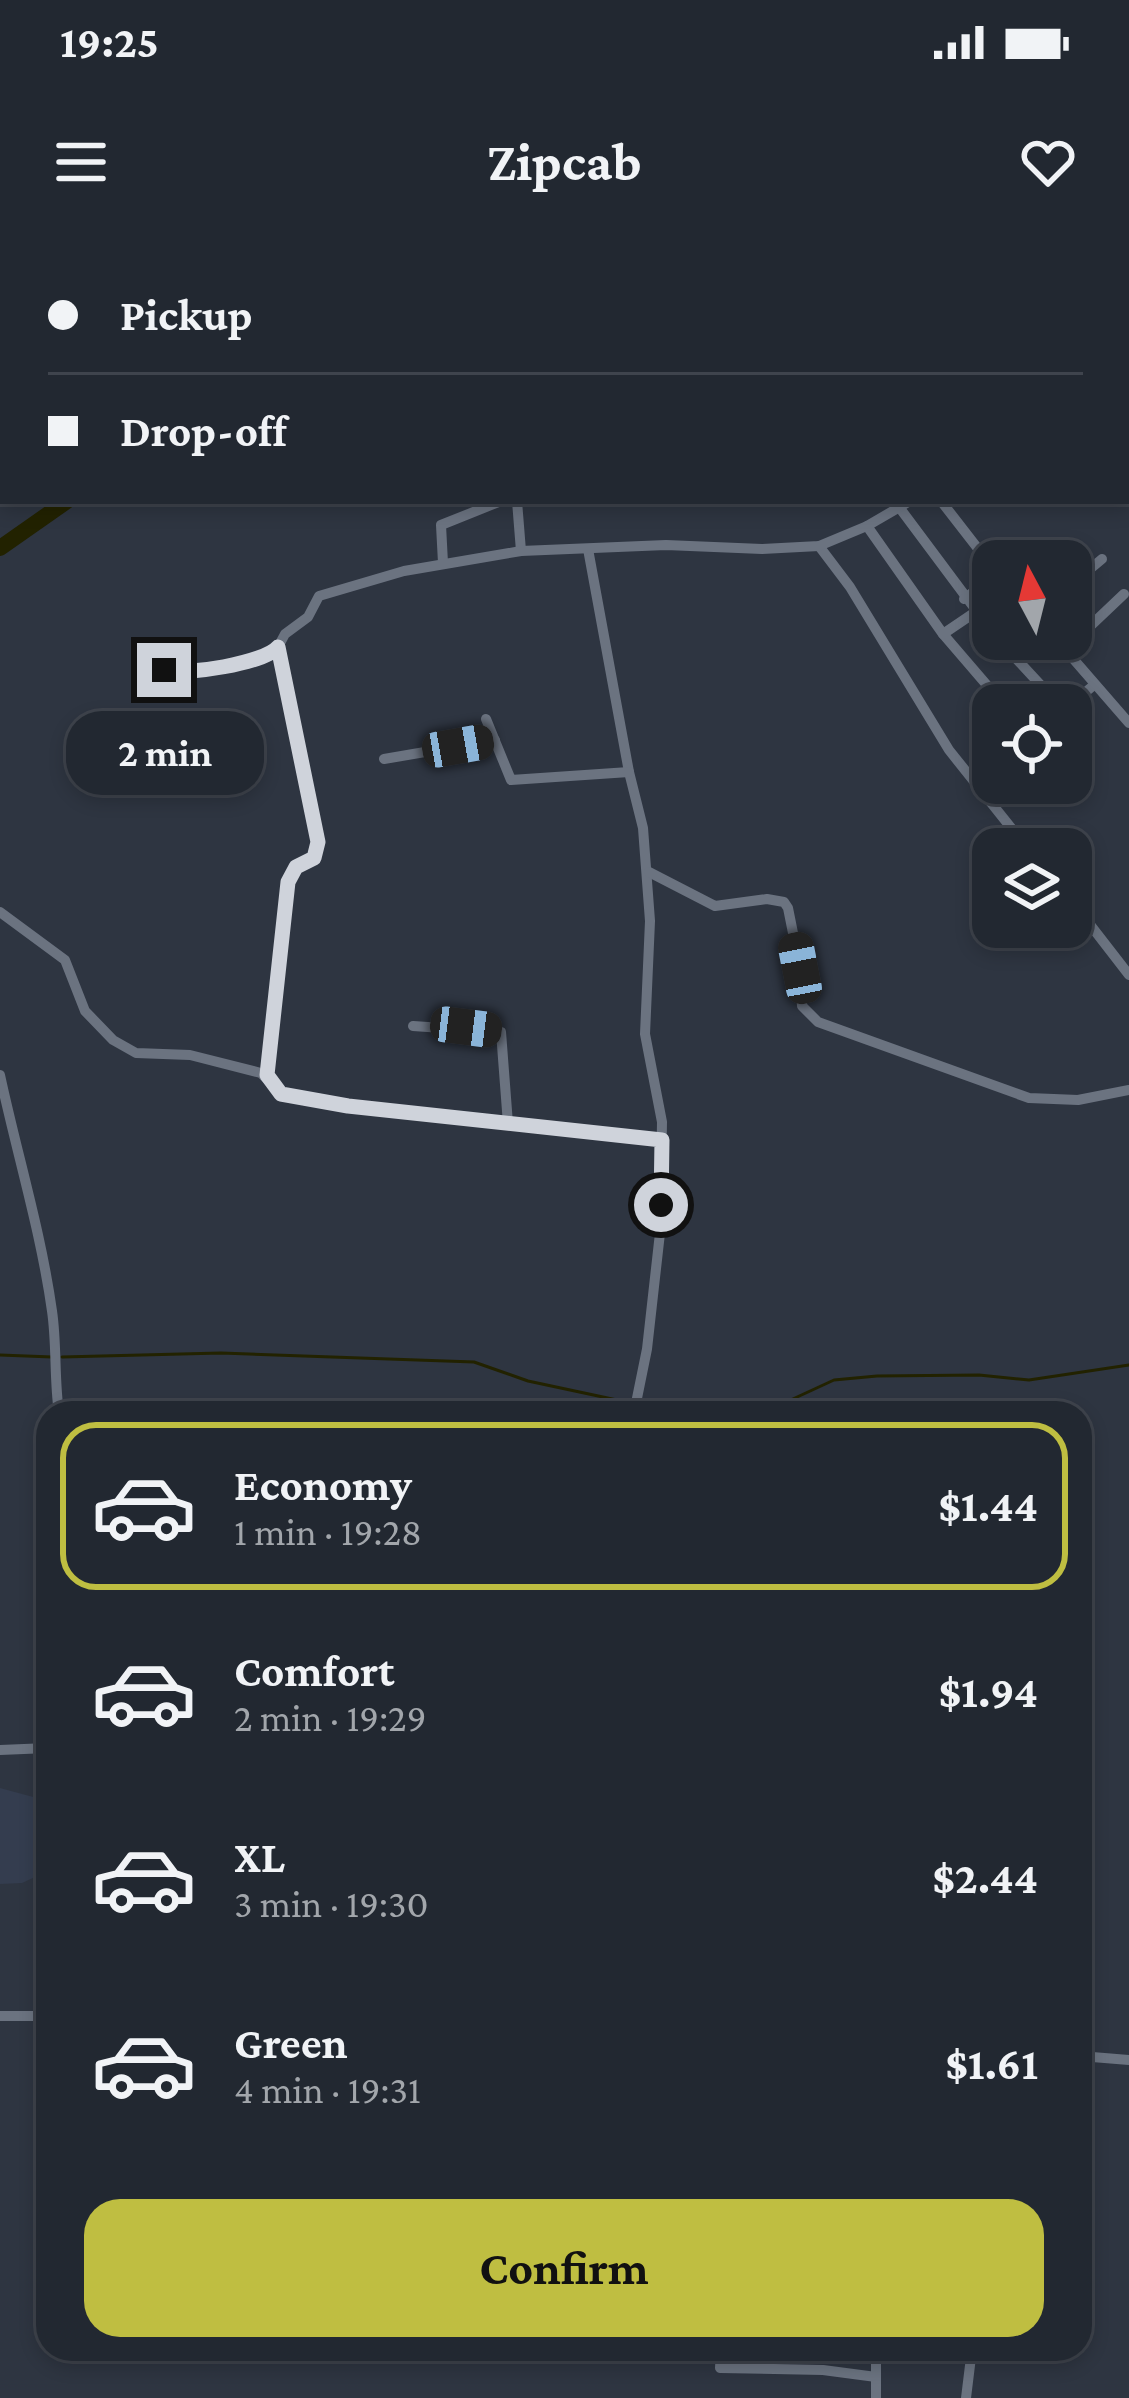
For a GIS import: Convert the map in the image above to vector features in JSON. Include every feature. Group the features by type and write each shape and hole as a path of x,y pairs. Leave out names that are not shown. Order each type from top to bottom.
{"street":[{"path":"443,563 441,525 494,504"},
{"path":"517,504 521,551"},
{"path":"164,670 181,674 270,656 285,634 305,621 323,592 443,563 521,551 819,546 904,504 972,610"},
{"path":"943,504 972,543"},
{"path":"867,526 943,634 986,684"},
{"path":"819,546 850,587 949,751 1011,828"},
{"path":"588,548 649,872 645,1034 662,1122 660,1233 638,1401"},
{"path":"1092,568 1102,560"},
{"path":"964,599 972,592"},
{"path":"1092,619 1124,594"},
{"path":"943,634 972,614"},
{"path":"267,1075 288,882 296,867 314,858 318,842 278,647"},
{"path":"1018,660 1040,684"},
{"path":"1074,660 1129,723"},
{"path":"486,719 511,780 629,772"},
{"path":"385,759 495,740"},
{"path":"649,872 715,906 767,899 784,902 800,968 802,1006 818,1022 1029,1098 1078,1100 1129,1090"},
{"path":"0,911 65,960 85,1011 125,1049 136,1053 190,1055 267,1075 281,1094 662,1140"},
{"path":"1092,927 1129,975"},
{"path":"413,1026 501,1032 508,1124"},
{"path":"0,1075 43,1253 53,1316 57,1401"},
{"path":"0,1146 15,1143"},
{"path":"0,1750 36,1748"},
{"path":"0,2016 36,2016"},
{"path":"1092,2057 1129,2060"},
{"path":"720,2361 720,2368 823,2370 876,2377"},
{"path":"876,2361 876,2398"},
{"path":"966,2398 971,2361"}],"shaded area":[{"path":"0,1788 36,1798 36,1877 0,1884"}],"waterway":[{"path":"0,548 63,504"},
{"path":"62,1357 221,1353 474,1362 528,1381 622,1401"},
{"path":"0,1355 52,1357"},
{"path":"788,1401 834,1380 979,1375 1029,1380 1129,1365"}],"route":[{"path":"164,670 181,674 226,665 270,656 278,647 318,842 314,858 296,867 288,882 267,1075 275,1088 281,1094 348,1106 662,1140 661,1205"}]}
